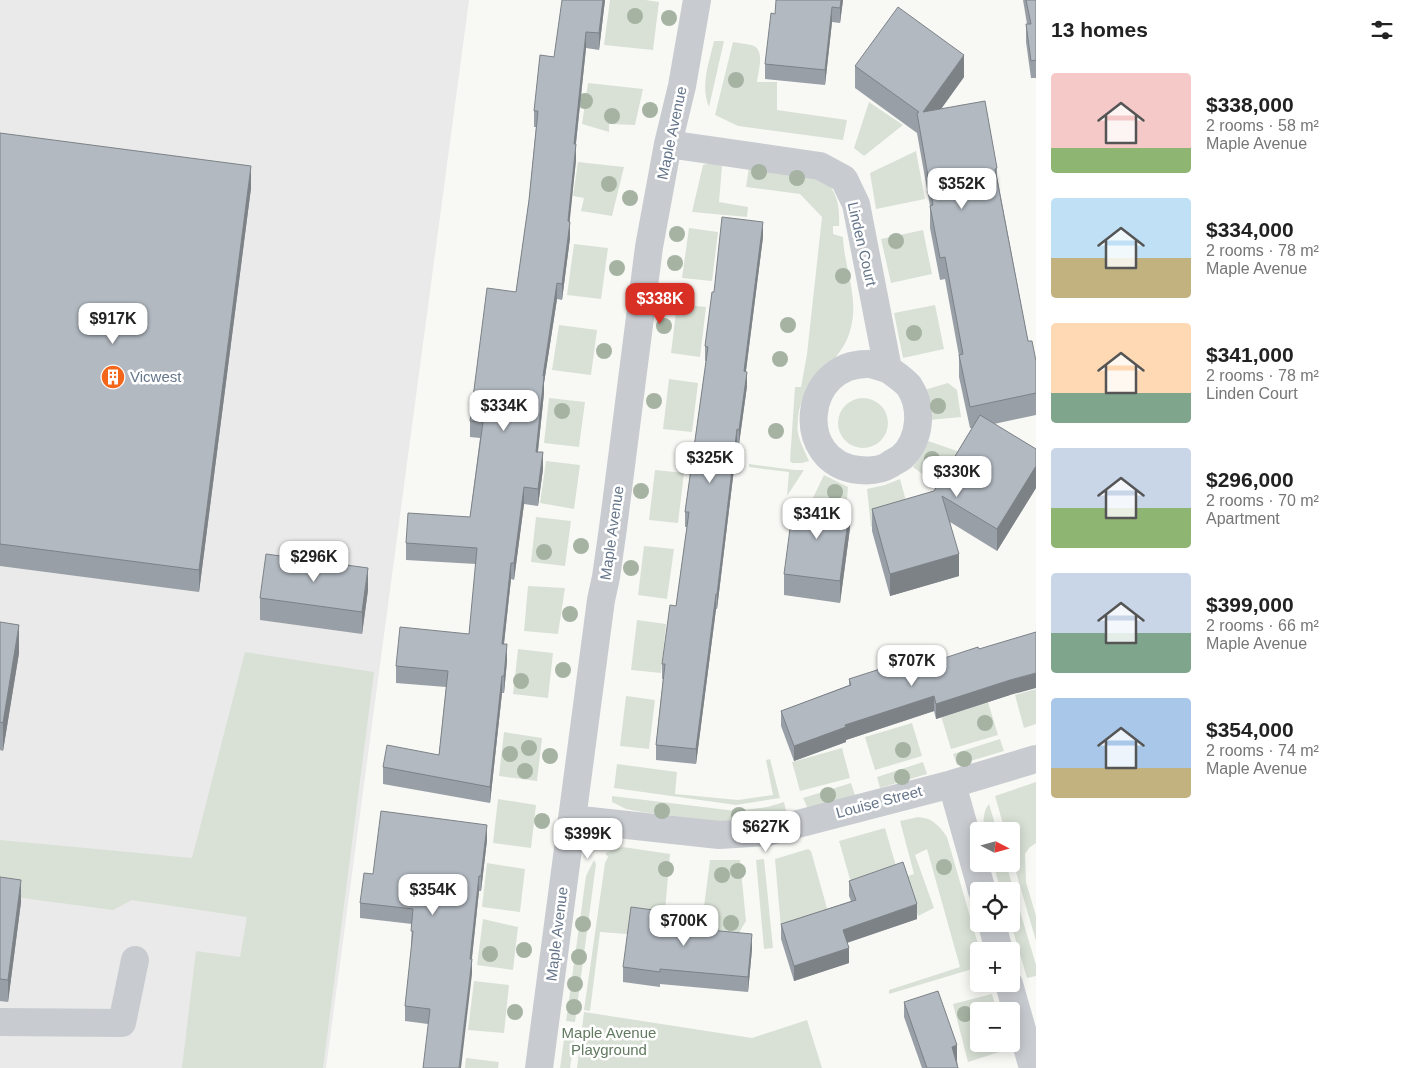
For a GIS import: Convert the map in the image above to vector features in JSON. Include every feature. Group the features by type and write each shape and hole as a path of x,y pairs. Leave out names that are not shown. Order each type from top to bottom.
{"street":[{"name":"Maple Avenue","path":"540,1068 601,600 614,528 646,265 668,144 682,86 697,0"},
{"name":"Linden Court","path":"668,144 820,166 844,179 856,204 888,369"},
{"name":"Louise Street","path":"572,819 719,835 766,832 952,784 1036,759"},
{"path":"952,784 979,882"},
{"path":"0,1022 122,1023 136,960"},
{"path":"1011,992 1033,1068"}],"shaded area":[{"path":"0,0 469,0 326,1068 0,1068"}],"green space":[{"path":"610,0 659,2 653,50 604,45"},
{"path":"714,41 724,41 709,107 706,99 705,83"},
{"path":"733,42 752,45 757,49 760,62 757,82 777,82 777,110 847,120 843,140 738,126 715,115"},
{"path":"588,83 643,89 635,125 609,124 609,132 582,124"},
{"path":"869,102 903,125 864,156 854,148"},
{"path":"916,151 925,199 876,209 870,173"},
{"path":"578,162 624,167 612,216 581,211 584,198 573,196"},
{"path":"711,163 722,166 719,202 748,207 747,217 692,212 703,165"},
{"path":"749,167 820,176 834,192 838,204 839,226 833,226 833,234 843,237 852,293 853,316 847,340 832,362 807,391 801,403 798,431 809,461 802,463 792,463 790,461 795,387 801,387 807,354 822,217 800,194 746,187"},
{"path":"689,228 718,232 712,281 682,278"},
{"path":"923,230 932,274 891,283 881,239"},
{"path":"574,244 608,248 601,299 567,295"},
{"path":"677,304 706,307 700,357 671,353"},
{"path":"935,305 944,349 903,358 894,313"},
{"path":"559,325 597,330 591,375 552,370"},
{"path":"669,379 698,383 692,432 663,429"},
{"path":"948,383 957,390 961,417 929,420 921,391"},
{"path":"549,398 585,402 579,447 544,443"},
{"path":"863,398 872,400 883,409 888,423 886,432 877,443 863,448 854,446 843,437 838,423 840,414 849,403"},
{"path":"928,441 963,453 942,489 913,467"},
{"path":"546,461 580,465 574,509 540,503"},
{"path":"749,464 804,470 787,496 789,472 749,467"},
{"path":"655,470 684,473 678,523 649,520"},
{"path":"824,475 848,487 845,523 810,504"},
{"path":"900,479 910,515 871,527 867,489"},
{"path":"536,517 571,521 565,566 531,562"},
{"path":"644,546 674,549 667,599 638,595"},
{"path":"528,586 565,588 558,634 524,631"},
{"path":"637,620 666,624 661,673 631,670"},
{"path":"518,649 553,653 548,698 513,694"},
{"path":"245,652 374,672 323,1068 182,1068 196,951 240,957 247,917 132,900 113,910 0,895 0,840 192,858"},
{"path":"1036,689 1036,724 1024,728 1015,695"},
{"path":"626,696 655,700 649,749 620,746"},
{"path":"988,702 998,735 951,749 941,716"},
{"path":"912,723 922,756 875,770 865,737"},
{"path":"504,732 542,738 537,781 499,776"},
{"path":"1000,739 1004,751 957,765 953,754"},
{"path":"842,748 850,778 800,791 792,762"},
{"path":"770,759 780,798 736,805 614,788 617,764 677,772 675,794 738,800 773,795 766,760"},
{"path":"923,762 927,774 880,788 877,777"},
{"path":"1036,782 1036,843 1025,854 1026,882 1036,916 1036,941 1016,872 1020,872 1020,822 1002,822 995,796"},
{"path":"851,783 855,795 808,809 803,798"},
{"path":"612,796 736,811 767,807 784,802 787,815 737,824 626,809 612,802"},
{"path":"498,799 536,805 531,848 493,843"},
{"path":"989,804 994,822 984,822"},
{"path":"918,817 927,819 935,823 947,837 970,916 970,932 974,932 977,942 970,942 970,970 889,994 889,990 960,967 927,849 915,855 934,908 918,916 904,877 914,874 900,821"},
{"path":"885,828 898,873 852,886 839,841"},
{"path":"623,847 670,854 664,922 629,931 627,934 600,932 590,1011 584,1010 605,863 608,857 605,853"},
{"path":"808,849 811,851 830,919 781,928 775,859"},
{"path":"764,859 773,948 764,949 756,860"},
{"path":"594,860 596,864 575,1022 566,1021 586,876"},
{"path":"710,860 740,860 746,921 740,931 737,943 701,930"},
{"path":"487,863 525,869 520,912 482,907"},
{"path":"995,872 1008,872 1011,882 998,882"},
{"path":"1020,911 1036,965 1036,976 1027,978 1020,954 1020,942 1016,942 1013,932 1020,932"},
{"path":"483,919 518,927 513,970 477,965"},
{"path":"474,981 509,985 504,1033 468,1030"},
{"path":"992,994 994,1002 970,1002 970,1052 1000,1052 968,1062 953,1004"},
{"name":"Maple Avenue Playground","path":"584,1012 752,1038 807,1020 822,1068 577,1068"},
{"path":"565,1032 575,1033 570,1068 560,1068"},
{"path":"466,1058 499,1062 498,1068 465,1068"}],"building":[{"path":"562,0 603,0 599,33 586,32 574,144 576,144 568,221 570,222 562,284 557,283 543,376 536,452 543,452 538,489 524,487 514,563 511,563 502,644 507,644 504,676 502,676 490,787 383,767 387,745 439,755 448,671 396,666 400,627 469,634 477,548 406,543 408,513 470,517 483,422 470,421 487,288 516,292 529,200 538,111 534,111 540,55 554,57"},
{"path":"776,0 841,0 840,8 832,7 825,70 765,64 771,13 775,14"},
{"path":"1026,0 1036,0 1036,60 1031,61 1026,24 1031,24"},
{"path":"898,7 964,55 923,112 985,101 997,168 995,169 1028,341 1032,341 1036,361 1036,393 970,407 959,355 963,354 945,257 940,258 930,206 933,205 917,113 919,112 855,66"},
{"name":"Vicwest","path":"0,133 251,166 199,570 0,544"},
{"path":"722,217 763,222 744,371 747,372 739,430 737,429 696,749 656,745 665,664 662,664 670,605 676,606 689,512 685,512 708,347 705,346 712,292 714,292"},
{"path":"980,415 1036,449 1036,466 997,529 942,496 959,554 890,574 872,509 934,491"},
{"path":"794,499 850,506 840,581 784,574"},
{"path":"266,554 368,568 362,612 260,598"},
{"path":"0,622 19,625 3,723 0,722"},
{"path":"1036,632 1036,673 936,704 934,696 845,725 846,727 794,746 781,711 851,685 849,679 905,661 908,670 978,647 979,649"},
{"path":"381,811 487,825 481,876 479,876 470,959 472,959 459,1068 423,1068 430,1009 405,1006 413,931 411,931 413,909 360,903 364,873 373,874"},
{"path":"903,862 917,904 843,930 849,948 794,966 781,924 856,900 849,881"},
{"path":"0,877 21,880 8,980 0,979"},
{"path":"631,907 668,912 666,926 752,934 748,977 660,969 660,972 623,967"},
{"path":"938,991 957,1045 952,1047 958,1068 927,1068 904,1002"}],"place":[{"name":"Vicwest","path":"113,377"}]}
